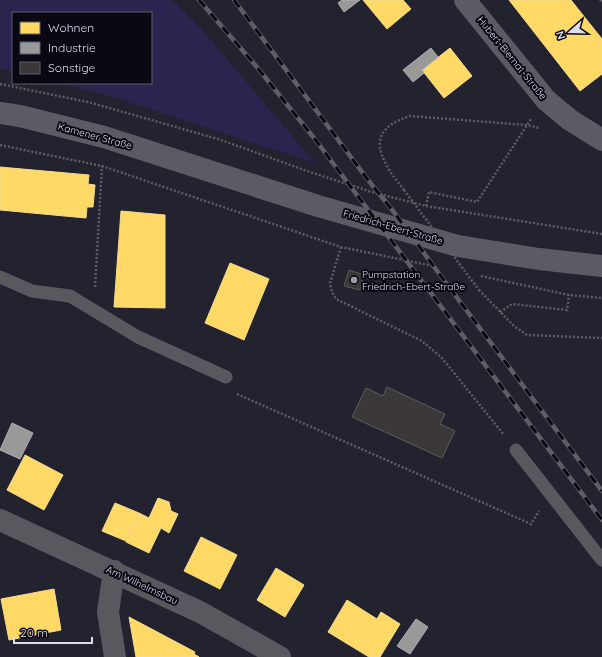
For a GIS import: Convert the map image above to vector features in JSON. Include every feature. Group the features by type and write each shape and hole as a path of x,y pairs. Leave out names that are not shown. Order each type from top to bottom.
{"main road":[{"name":"Hubert-Biernat-Straße","path":"465,0 546,100 570,120 602,140"},
{"name":"Kamener Straße","path":"0,113 20,116 104,137 190,163"},
{"name":"Friedrich-Ebert-Straße","path":"190,163 318,206 458,246 539,259 602,266"}],"street":[{"name":"Am Wilhelmsbau","path":"0,520 114,571 200,612 280,657"},
{"path":"114,571 108,612 115,657"}],"lane":[{"path":"0,277 32,291 70,296 138,337 226,376"},
{"path":"516,450 602,560"}],"path":[{"path":"0,84 88,102 210,137 375,193 426,206 602,234"},
{"path":"547,130 526,125 410,116 397,120 386,127 380,137 381,150 386,164 404,190 480,290 514,326 528,334 602,338"},
{"path":"426,206 429,192 477,202 526,125"},
{"path":"0,145 102,166 341,247 330,283 332,292 336,299 422,341 442,358 516,450"},
{"path":"93,311 102,166"},
{"path":"500,312 512,304 567,310 569,295"},
{"path":"226,376 221,386 531,524 550,494"}],"shaded area":[{"path":"0,0 172,0 205,33 315,163 107,95 61,84 152,84 152,12 12,12 12,72 0,69"}],"building: Wohnen":[{"path":"363,0 403,0 411,9 387,29"},
{"path":"509,0 571,0 602,39 602,74 580,91"},
{"path":"450,48 472,76 444,98 422,70"},
{"path":"0,167 89,175 88,184 95,185 93,207 87,207 86,218 0,210"},
{"path":"121,211 165,215 165,308 114,307"},
{"path":"230,263 269,279 244,340 205,323"},
{"path":"25,455 63,475 44,510 7,490"},
{"path":"158,498 169,502 171,511 178,514 169,533 161,528 149,553 126,542 139,513 149,518"},
{"path":"115,503 139,513 126,541 102,531"},
{"path":"201,537 237,555 220,589 184,571"},
{"path":"276,568 304,585 285,617 257,600"},
{"path":"54,589 61,630 9,640 1,599"},
{"path":"347,600 377,619 381,612 400,624 380,657 369,657 328,632"},
{"path":"129,617 195,652 194,654 199,657 136,657"}],"building: Industrie":[{"path":"342,0 360,0 344,12 338,3"},
{"path":"431,48 438,57 422,70 424,73 413,82 403,70"},
{"path":"12,423 33,433 20,459 0,450"},
{"path":"416,619 428,627 410,654 397,646"}],"building: Sonstige":[{"name":"Pumpstation Friedrich-Ebert-Straße","path":"349,270 364,275 360,290 344,286"},
{"path":"387,387 445,414 440,424 455,431 442,458 352,417 366,388 383,396"}],"railway":[{"path":"199,0 256,66 314,138 602,520"},
{"path":"234,0 602,491"}],"place":[{"name":"Pumpstation Friedrich-Ebert-Straße","path":"354,280"}]}
